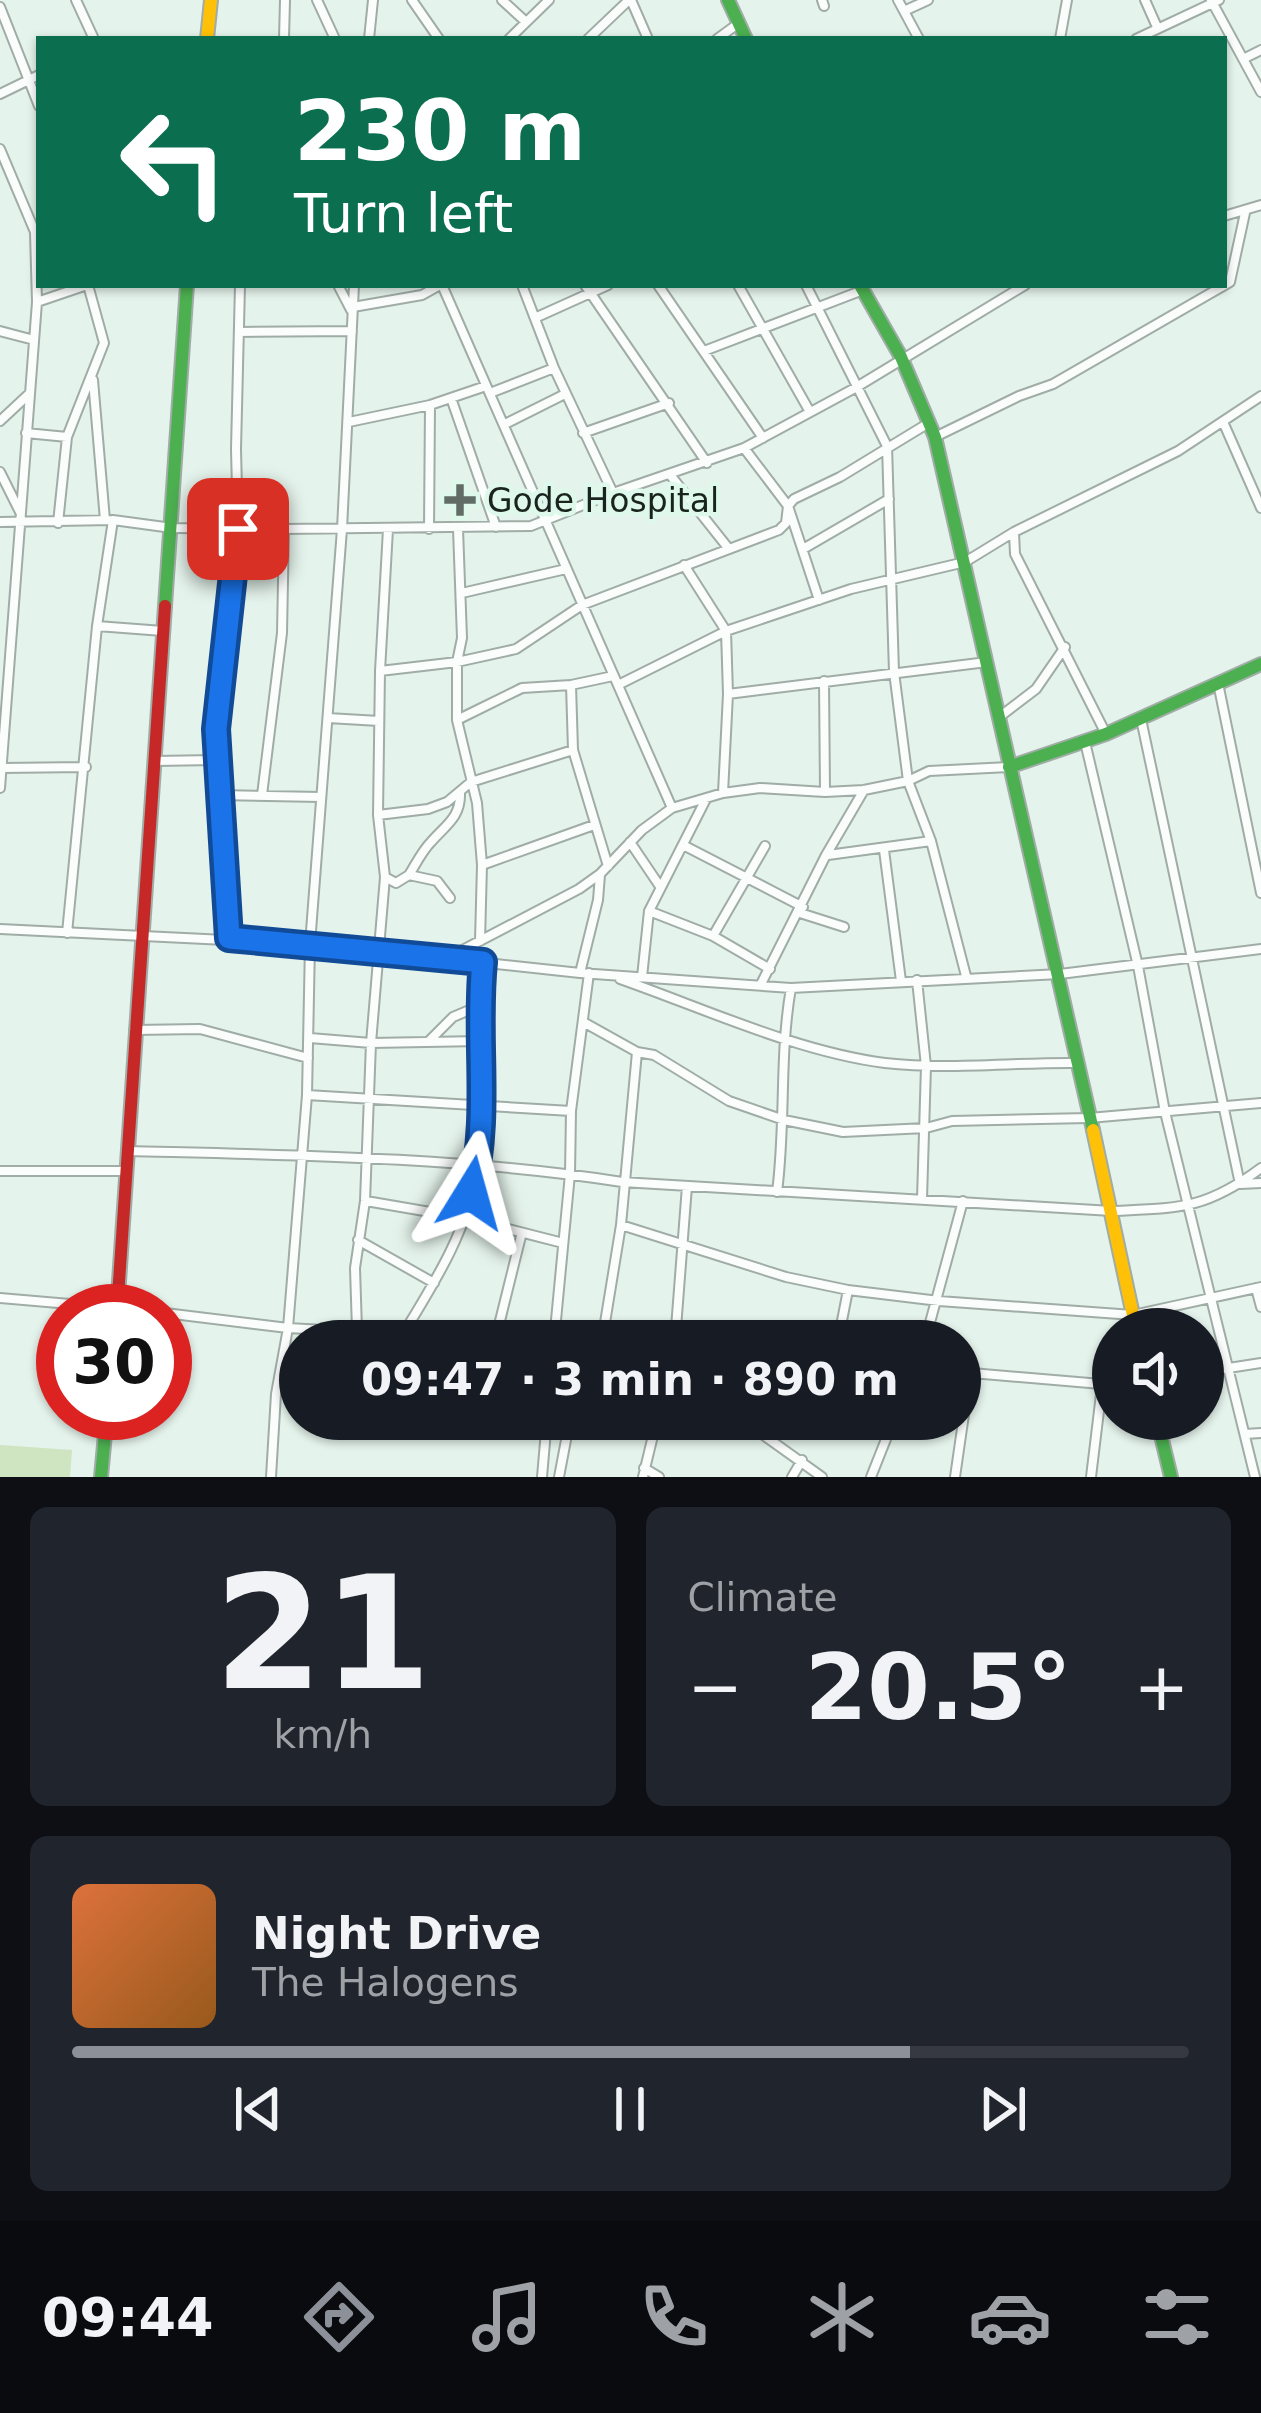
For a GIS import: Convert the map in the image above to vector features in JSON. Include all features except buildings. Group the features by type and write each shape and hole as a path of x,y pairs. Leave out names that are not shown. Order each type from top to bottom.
{"street":[{"path":"76,0 93,36"},
{"path":"207,36 211,0"},
{"path":"284,36 285,0"},
{"path":"317,0 334,36"},
{"path":"369,36 373,0"},
{"path":"412,0 437,36"},
{"path":"502,0 526,22"},
{"path":"512,36 549,0"},
{"path":"592,36 630,0 648,36"},
{"path":"728,0 745,36"},
{"path":"898,0 917,36"},
{"path":"904,11 928,0"},
{"path":"1061,36 1067,0"},
{"path":"1145,0 1156,27"},
{"path":"1141,36 1214,1 1261,92"},
{"path":"0,7 34,77 0,94"},
{"path":"721,36 739,23"},
{"path":"1243,59 1261,50"},
{"path":"0,149 36,230"},
{"path":"1227,215 1261,205"},
{"path":"1227,284 1245,213"},
{"path":"0,788 37,288"},
{"path":"37,302 79,288"},
{"path":"58,523 67,437 93,378 104,334 89,288"},
{"path":"119,1284 187,288"},
{"path":"229,938 215,760 238,529 240,288"},
{"path":"340,288 352,310"},
{"path":"289,1320 307,1095 310,944 342,530 354,288"},
{"path":"352,310 435,288"},
{"path":"442,288 671,808"},
{"path":"523,288 565,394 613,493"},
{"path":"660,288 763,438"},
{"path":"740,288 810,412"},
{"path":"808,288 887,446 894,672 908,781 931,841 966,976"},
{"path":"704,351 861,288 901,356 935,437 1060,974 1131,1308"},
{"path":"0,521 109,520 172,528 342,530 531,526 744,448 855,388 1020,288"},
{"path":"935,437 1019,396 1053,385 1220,288"},
{"path":"537,317 588,289 707,463"},
{"path":"0,331 34,340"},
{"path":"239,332 352,331"},
{"path":"349,422 430,405 554,368"},
{"path":"68,933 109,520 93,378"},
{"path":"0,421 29,394"},
{"path":"505,424 565,394"},
{"path":"457,720 521,688 615,681 726,631 890,578 965,562 1014,532 1178,451 1261,396"},
{"path":"451,398 496,527"},
{"path":"583,434 669,403"},
{"path":"429,529 430,405"},
{"path":"380,671 516,649 582,604 784,526 788,506 800,495 840,477 927,424"},
{"path":"1224,424 1261,508"},
{"path":"26,433 67,437"},
{"path":"744,448 788,506 820,600"},
{"path":"0,472 21,518"},
{"path":"670,476 729,549"},
{"path":"803,549 889,500"},
{"path":"262,795 282,633 284,529"},
{"path":"357,1320 358,1240 365,1201 371,1043 385,877 378,815 388,529"},
{"path":"458,529 462,593 457,720 482,865 480,940"},
{"path":"1014,532 1016,554 1106,734"},
{"path":"684,565 726,631 723,793"},
{"path":"462,593 566,569"},
{"path":"97,626 163,632"},
{"path":"998,718 1036,689 1065,647"},
{"path":"728,694 987,662"},
{"path":"444,958 600,874 671,808 760,788 864,790 934,770 1009,767 1106,734 1261,664"},
{"path":"824,681 825,792"},
{"path":"1218,681 1261,892"},
{"path":"571,685 573,750 608,866"},
{"path":"328,718 379,721"},
{"path":"1141,719 1240,1184"},
{"path":"1084,742 1138,966 1166,1112 1256,1477"},
{"path":"378,815 428,808 471,782 573,750"},
{"path":"155,761 215,760"},
{"path":"1,768 86,767"},
{"path":"761,984 864,790"},
{"path":"385,877 396,884 410,875 428,844 453,821 460,807 460,791"},
{"path":"218,795 321,797"},
{"path":"642,977 649,910 707,798"},
{"path":"482,865 594,825"},
{"path":"826,855 931,841"},
{"path":"630,842 659,885"},
{"path":"682,845 802,910 844,927"},
{"path":"713,936 765,846"},
{"path":"884,850 901,981"},
{"path":"556,1320 571,1112 585,1023 584,973 600,874"},
{"path":"410,875 437,880 450,898"},
{"path":"649,910 713,936 770,969"},
{"path":"0,928 310,944 584,973 790,988 1060,974 1261,949"},
{"path":"412,1320 465,1218 478,1168 482,1105 478,1006 483,962"},
{"path":"605,974 783,1036 881,1062 926,1066 1079,1063"},
{"path":"917,980 926,1066 922,1199"},
{"path":"778,1192 784,1120 783,1036 790,988"},
{"path":"429,1041 453,1017 478,1006"},
{"path":"585,1023 637,1052 654,1055 729,1102 843,1132 1261,1103"},
{"path":"134,1030 200,1029 308,1058"},
{"path":"310,1038 371,1043 481,1041"},
{"path":"605,1320 637,1052"},
{"path":"307,1095 571,1112"},
{"path":"127,1150 299,1156 569,1174 622,1182 1112,1211 1189,1208 1240,1184 1261,1168"},
{"path":"0,1172 124,1171"},
{"path":"1240,1184 1261,1183"},
{"path":"676,1320 687,1186"},
{"path":"365,1201 465,1218 563,1244"},
{"path":"932,1320 963,1201"},
{"path":"620,1225 683,1247 848,1290 1092,1317"},
{"path":"500,1320 521,1235"},
{"path":"358,1240 434,1283"},
{"path":"1180,1308 1258,1287 1261,1306"},
{"path":"842,1320 848,1290"},
{"path":"0,1298 36,1301"},
{"path":"192,1316 279,1327"},
{"path":"1224,1369 1261,1363"},
{"path":"981,1374 1092,1384"},
{"path":"272,1477 279,1378"},
{"path":"1245,1434 1261,1433"},
{"path":"101,1477 104,1440"},
{"path":"542,1477 545,1440"},
{"path":"559,1477 566,1440"},
{"path":"651,1440 643,1472 659,1477"},
{"path":"772,1440 822,1477"},
{"path":"871,1477 886,1440"},
{"path":"955,1477 959,1440"},
{"path":"1090,1477 1097,1440"},
{"path":"1162,1440 1171,1477"},
{"path":"792,1477 802,1460"}],"green space":[{"path":"0,1445 72,1450 70,1477 0,1477"}],"traffic: fast":[{"path":"728,0 745,36"},
{"path":"165,606 187,288"},
{"path":"862,288 901,357 935,437 1093,1130"},
{"path":"1009,767 1106,734 1261,664"},
{"path":"101,1477 104,1440"},
{"path":"1162,1440 1171,1477"}],"traffic: slow":[{"path":"207,36 211,0"},
{"path":"1093,1130 1131,1308"}],"traffic: jam":[{"path":"119,1284 165,606"}],"place":[{"name":"Gode Hospital","path":"460,500"}],"route":[{"path":"238,529 215,760 229,938 483,962 478,1006 482,1105 478,1168 471,1193"}]}
